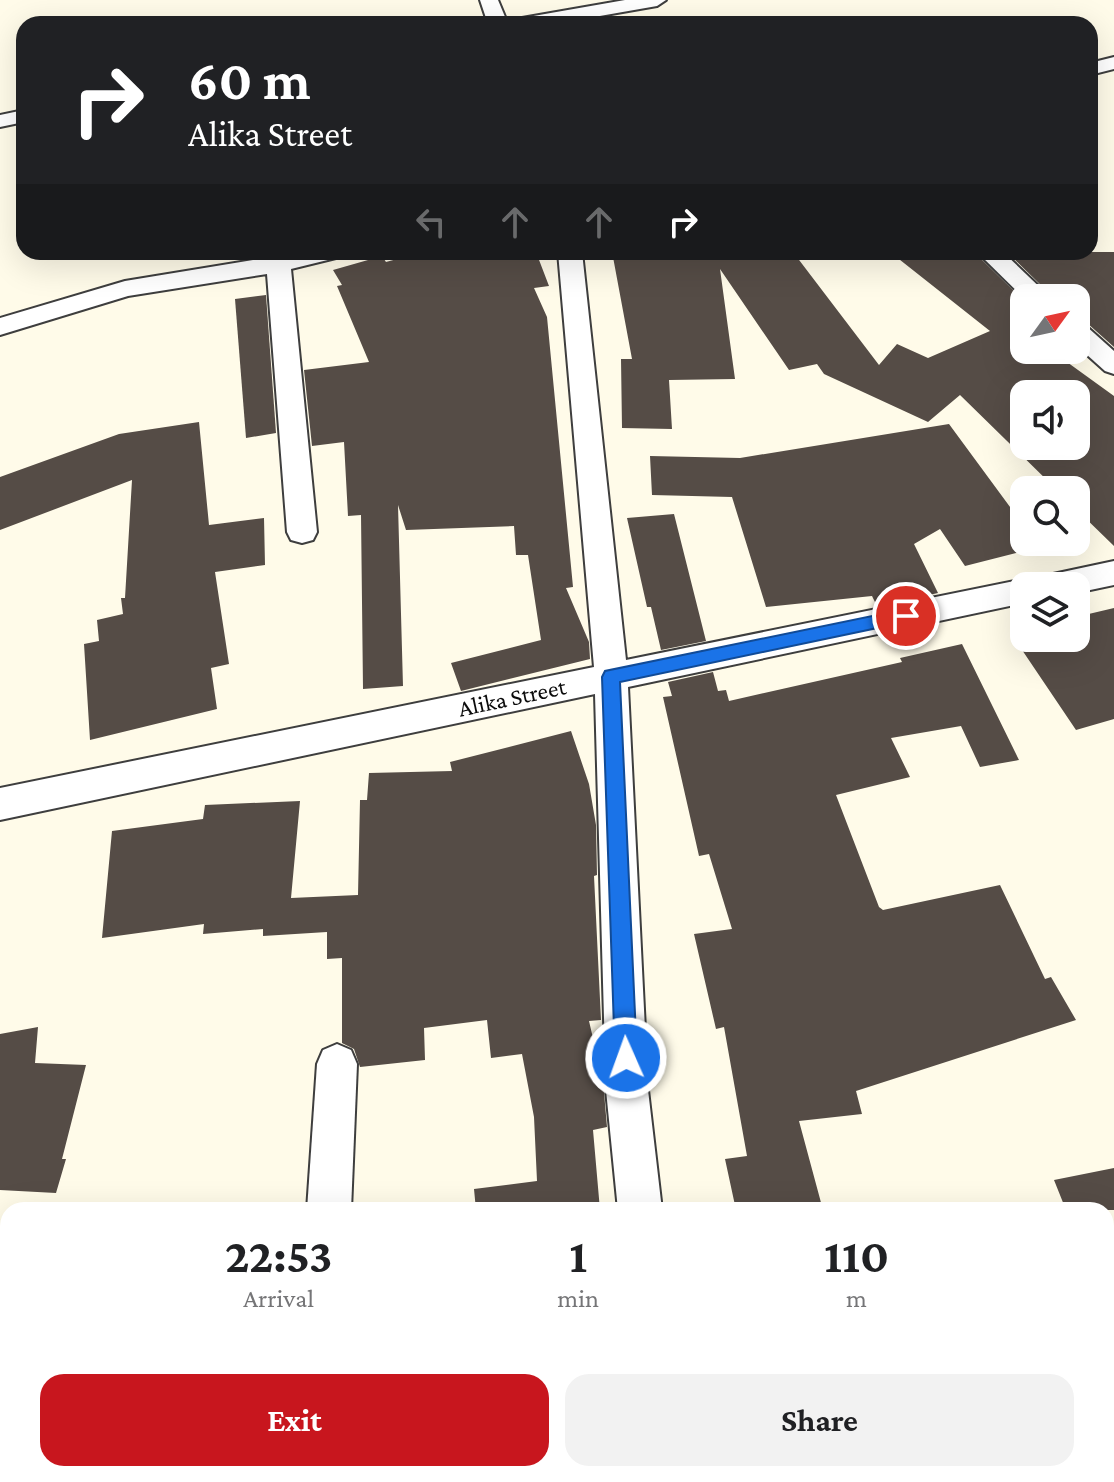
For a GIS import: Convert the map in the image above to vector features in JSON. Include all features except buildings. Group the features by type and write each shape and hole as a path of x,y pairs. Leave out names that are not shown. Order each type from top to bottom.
{"street":[{"path":"567,16 657,0"},
{"path":"0,327 125,289 299,260"},
{"path":"571,260 611,677 627,1090 639,1202"},
{"path":"998,260 1024,284"},
{"path":"278,265 302,532"},
{"path":"1090,344 1114,365"},
{"path":"1090,578 1114,573"},
{"name":"Alika Street","path":"0,804 1010,594"},
{"path":"329,1202 337,1064"}],"route":[{"path":"626,1058 611,677 906,616"}]}
